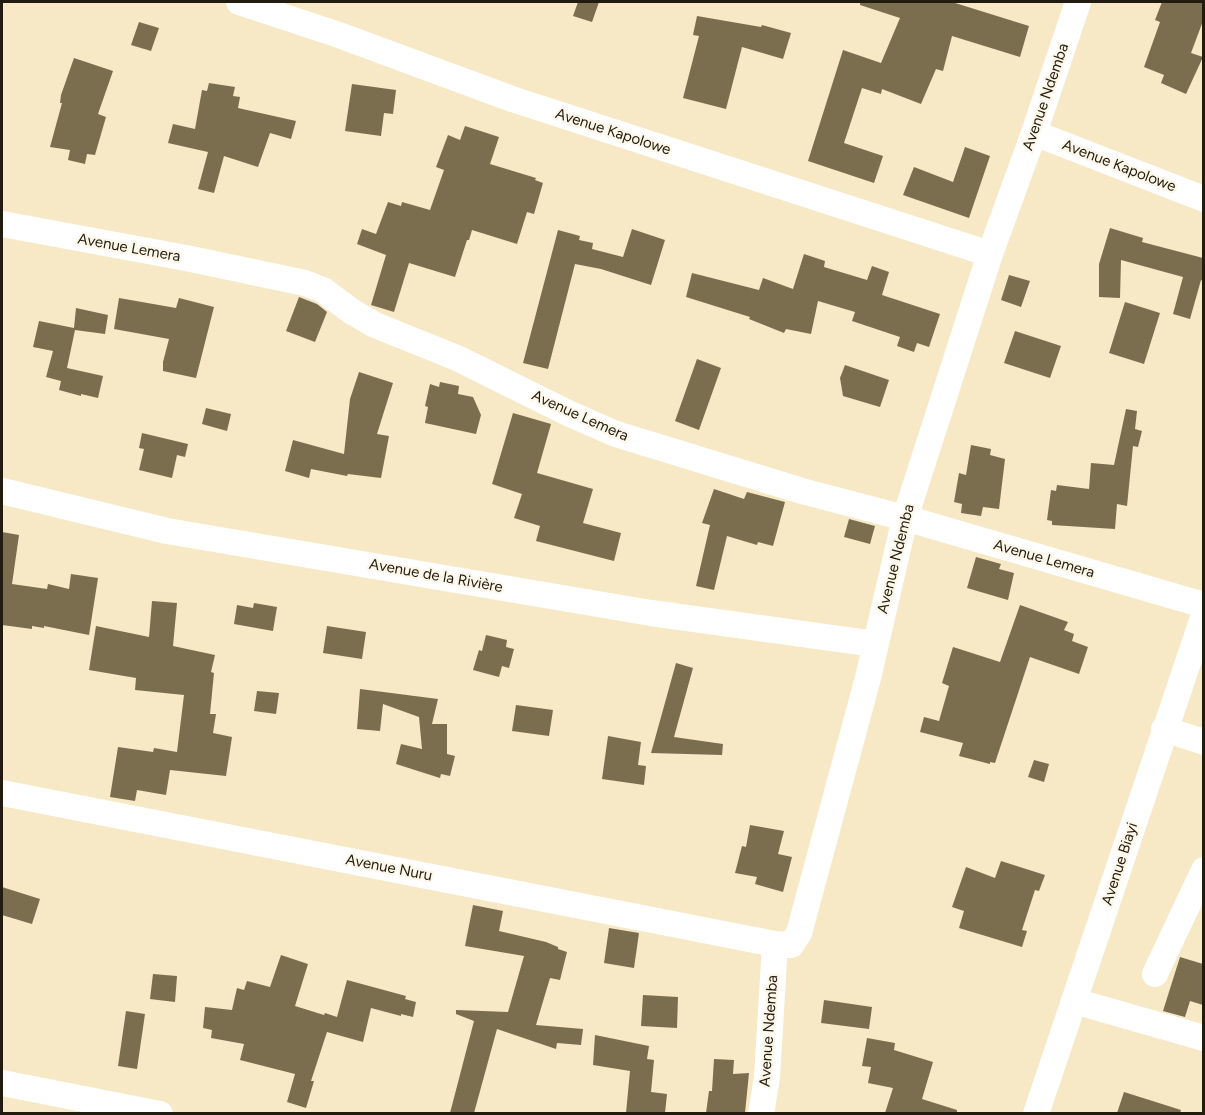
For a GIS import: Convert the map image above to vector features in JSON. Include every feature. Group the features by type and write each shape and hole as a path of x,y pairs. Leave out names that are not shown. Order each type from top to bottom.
{"street":[{"name":"Avenue Kapolowe","path":"238,2 339,35 524,102 990,254"},
{"name":"Avenue Ndemba","path":"761,1113 767,1077 775,944 791,945 799,933 868,678 905,518 990,254 1078,2"},
{"name":"Avenue Kapolowe","path":"1034,133 1203,199"},
{"name":"Avenue Lemera","path":"2,224 305,283 323,291 375,325 457,358 616,434 802,491 905,518 1203,605"},
{"name":"Avenue de la Rivière","path":"2,491 179,533 651,613 875,644"},
{"name":"Avenue Biayi","path":"1036,1113 1203,615"},
{"path":"1164,729 1203,742"},
{"name":"Avenue Nuru","path":"2,794 775,944"},
{"path":"1155,974 1203,870"},
{"path":"1074,1001 1203,1038"},
{"path":"2,1083 160,1113"}],"building":[{"path":"578,2 599,2 592,22 573,16"},
{"path":"860,2 952,2 1029,26 1020,57 952,36 943,71 936,69 921,104 882,89 881,94 862,88 844,143 883,156 874,183 808,161 843,50 881,63 900,18 860,5"},
{"path":"1162,2 1203,2 1203,21 1191,53 1203,57 1186,94 1161,83 1164,75 1144,67 1160,22 1155,20"},
{"path":"697,16 761,27 762,25 791,33 783,59 742,47 726,109 683,98 699,36 693,35"},
{"path":"139,22 159,28 151,51 131,45"},
{"path":"74,58 113,71 98,114 106,117 95,155 87,154 85,164 68,160 70,150 50,147 62,103 60,103 61,95"},
{"path":"209,83 235,87 233,96 240,97 238,108 296,121 291,139 270,133 258,167 224,156 214,193 198,189 208,152 168,143 173,124 195,129 202,90 207,91"},
{"path":"352,84 396,90 393,114 384,113 381,136 345,131"},
{"path":"465,126 499,137 490,164 536,178 535,180 543,183 534,214 527,212 517,244 472,230 455,277 409,263 394,312 371,305 386,255 357,244 362,229 376,234 388,202 401,206 402,202 430,210 444,170 436,167 448,135 460,140"},
{"path":"965,147 990,156 969,218 903,195 914,167 953,182"},
{"path":"1110,228 1143,238 1142,242 1203,258 1203,281 1201,280 1190,319 1173,314 1183,277 1121,260 1120,298 1099,297 1099,264"},
{"path":"632,229 665,240 651,285 601,269 575,264 548,369 523,363 558,230 580,236 579,240 593,243 592,249 623,257"},
{"path":"804,254 825,261 824,267 867,280 872,266 889,272 882,295 940,314 929,347 917,343 914,352 897,346 900,337 852,321 855,312 818,301 811,334 786,329 784,333 749,319 750,317 686,297 692,273 759,290 763,278 793,289"},
{"path":"1009,275 1030,281 1021,307 1001,300"},
{"path":"299,297 317,304 327,312 315,342 286,331"},
{"path":"119,298 176,308 179,298 214,307 196,378 163,371 169,339 114,329"},
{"path":"1125,302 1160,313 1144,364 1109,353"},
{"path":"76,308 108,315 105,334 75,330 67,368 103,376 98,398 59,390 61,381 46,377 53,351 33,347 39,321 74,328"},
{"path":"1015,331 1061,346 1050,378 1004,363"},
{"path":"697,359 721,368 699,430 675,421"},
{"path":"845,365 889,380 880,407 843,396 840,378"},
{"path":"359,372 393,383 377,434 389,436 381,478 348,474 347,476 311,469 309,478 285,471 293,440 344,454 350,399"},
{"path":"440,382 459,386 458,394 473,397 481,415 476,434 425,423 428,407 425,406 430,384 439,387"},
{"path":"206,408 231,414 227,431 202,424"},
{"path":"1126,409 1137,411 1135,429 1142,431 1138,447 1133,446 1127,506 1117,504 1115,529 1052,525 1052,521 1047,520 1051,490 1056,491 1057,485 1089,489 1091,463 1114,465"},
{"path":"513,413 551,424 537,473 593,489 583,523 621,533 614,561 536,541 540,526 514,518 522,494 492,484"},
{"path":"142,433 188,444 185,457 177,455 172,478 139,470 144,449 139,448"},
{"path":"971,445 991,449 990,455 1005,459 999,509 983,507 981,516 961,513 962,504 954,502 959,473 966,475"},
{"path":"714,489 744,499 747,492 785,502 773,546 758,542 757,545 727,536 714,590 696,586 710,525 702,523"},
{"path":"849,519 875,526 870,544 844,537"},
{"path":"2,532 19,535 12,584 47,589 48,584 69,589 71,574 98,578 89,635 44,626 44,628 32,626 32,629 2,625"},
{"path":"976,557 1001,564 999,569 1014,573 1008,600 967,588"},
{"path":"152,601 177,603 173,646 215,655 211,672 214,673 210,714 216,714 213,733 232,737 226,776 170,770 166,795 137,790 135,801 110,797 118,747 153,752 154,748 177,752 184,695 135,690 136,678 89,670 96,626 149,637"},
{"path":"254,603 277,607 273,631 234,624 237,605 253,608"},
{"path":"1020,605 1068,622 1064,630 1074,634 1072,641 1088,647 1079,674 1030,657 995,763 990,762 990,764 959,756 963,743 920,732 924,717 939,721 949,686 942,683 953,647 1000,662"},
{"path":"327,626 366,632 362,659 323,653"},
{"path":"486,635 507,640 506,647 514,649 509,668 502,666 499,677 473,670 479,650 482,651"},
{"path":"676,663 693,668 674,737 723,744 722,755 651,753"},
{"path":"360,689 438,699 432,724 447,724 447,754 455,756 450,776 441,774 440,778 396,764 401,744 422,749 419,717 383,704 380,731 357,729"},
{"path":"257,691 279,693 276,714 254,711"},
{"path":"516,705 553,710 549,736 512,731"},
{"path":"608,736 641,742 638,765 646,766 644,785 602,779"},
{"path":"1034,760 1049,764 1044,782 1028,777"},
{"path":"750,825 784,831 778,854 792,857 783,892 755,884 757,877 735,873 742,846 746,847"},
{"path":"1001,861 1045,875 1039,891 1035,890 1022,930 1027,931 1022,947 959,928 964,911 952,907 966,867 995,878"},
{"path":"2,887 40,899 32,924 2,915"},
{"path":"473,905 503,911 499,931 546,942 567,952 560,980 550,978 536,1025 583,1029 581,1045 557,1043 556,1049 497,1029 474,1113 450,1113 474,1021 456,1014 456,1010 508,1012 524,956 465,946"},
{"path":"609,928 639,933 634,968 604,963"},
{"path":"281,955 308,964 295,1006 337,1017 347,980 406,996 405,999 416,1002 413,1017 371,1008 363,1042 327,1032 311,1081 314,1081 306,1108 287,1102 295,1074 240,1060 244,1044 211,1038 212,1030 203,1028 205,1007 232,1010 237,988 244,990 247,981 270,987"},
{"path":"1180,957 1203,964 1203,1005 1190,1001 1185,1017 1163,1011"},
{"path":"153,974 177,976 175,1002 150,999"},
{"path":"643,995 678,997 677,1028 641,1026"},
{"path":"824,1000 872,1007 869,1029 821,1023"},
{"path":"126,1011 145,1014 137,1069 118,1066"},
{"path":"595,1035 649,1046 647,1059 654,1060 651,1092 667,1094 665,1113 626,1113 630,1071 593,1065"},
{"path":"867,1038 895,1043 894,1050 933,1062 922,1099 957,1110 957,1113 885,1113 893,1088 868,1083 871,1067 862,1066"},
{"path":"714,1059 734,1060 733,1074 749,1073 745,1113 706,1113 709,1091 712,1091"},
{"path":"1124,1092 1181,1110 1180,1113 1117,1113"}]}
